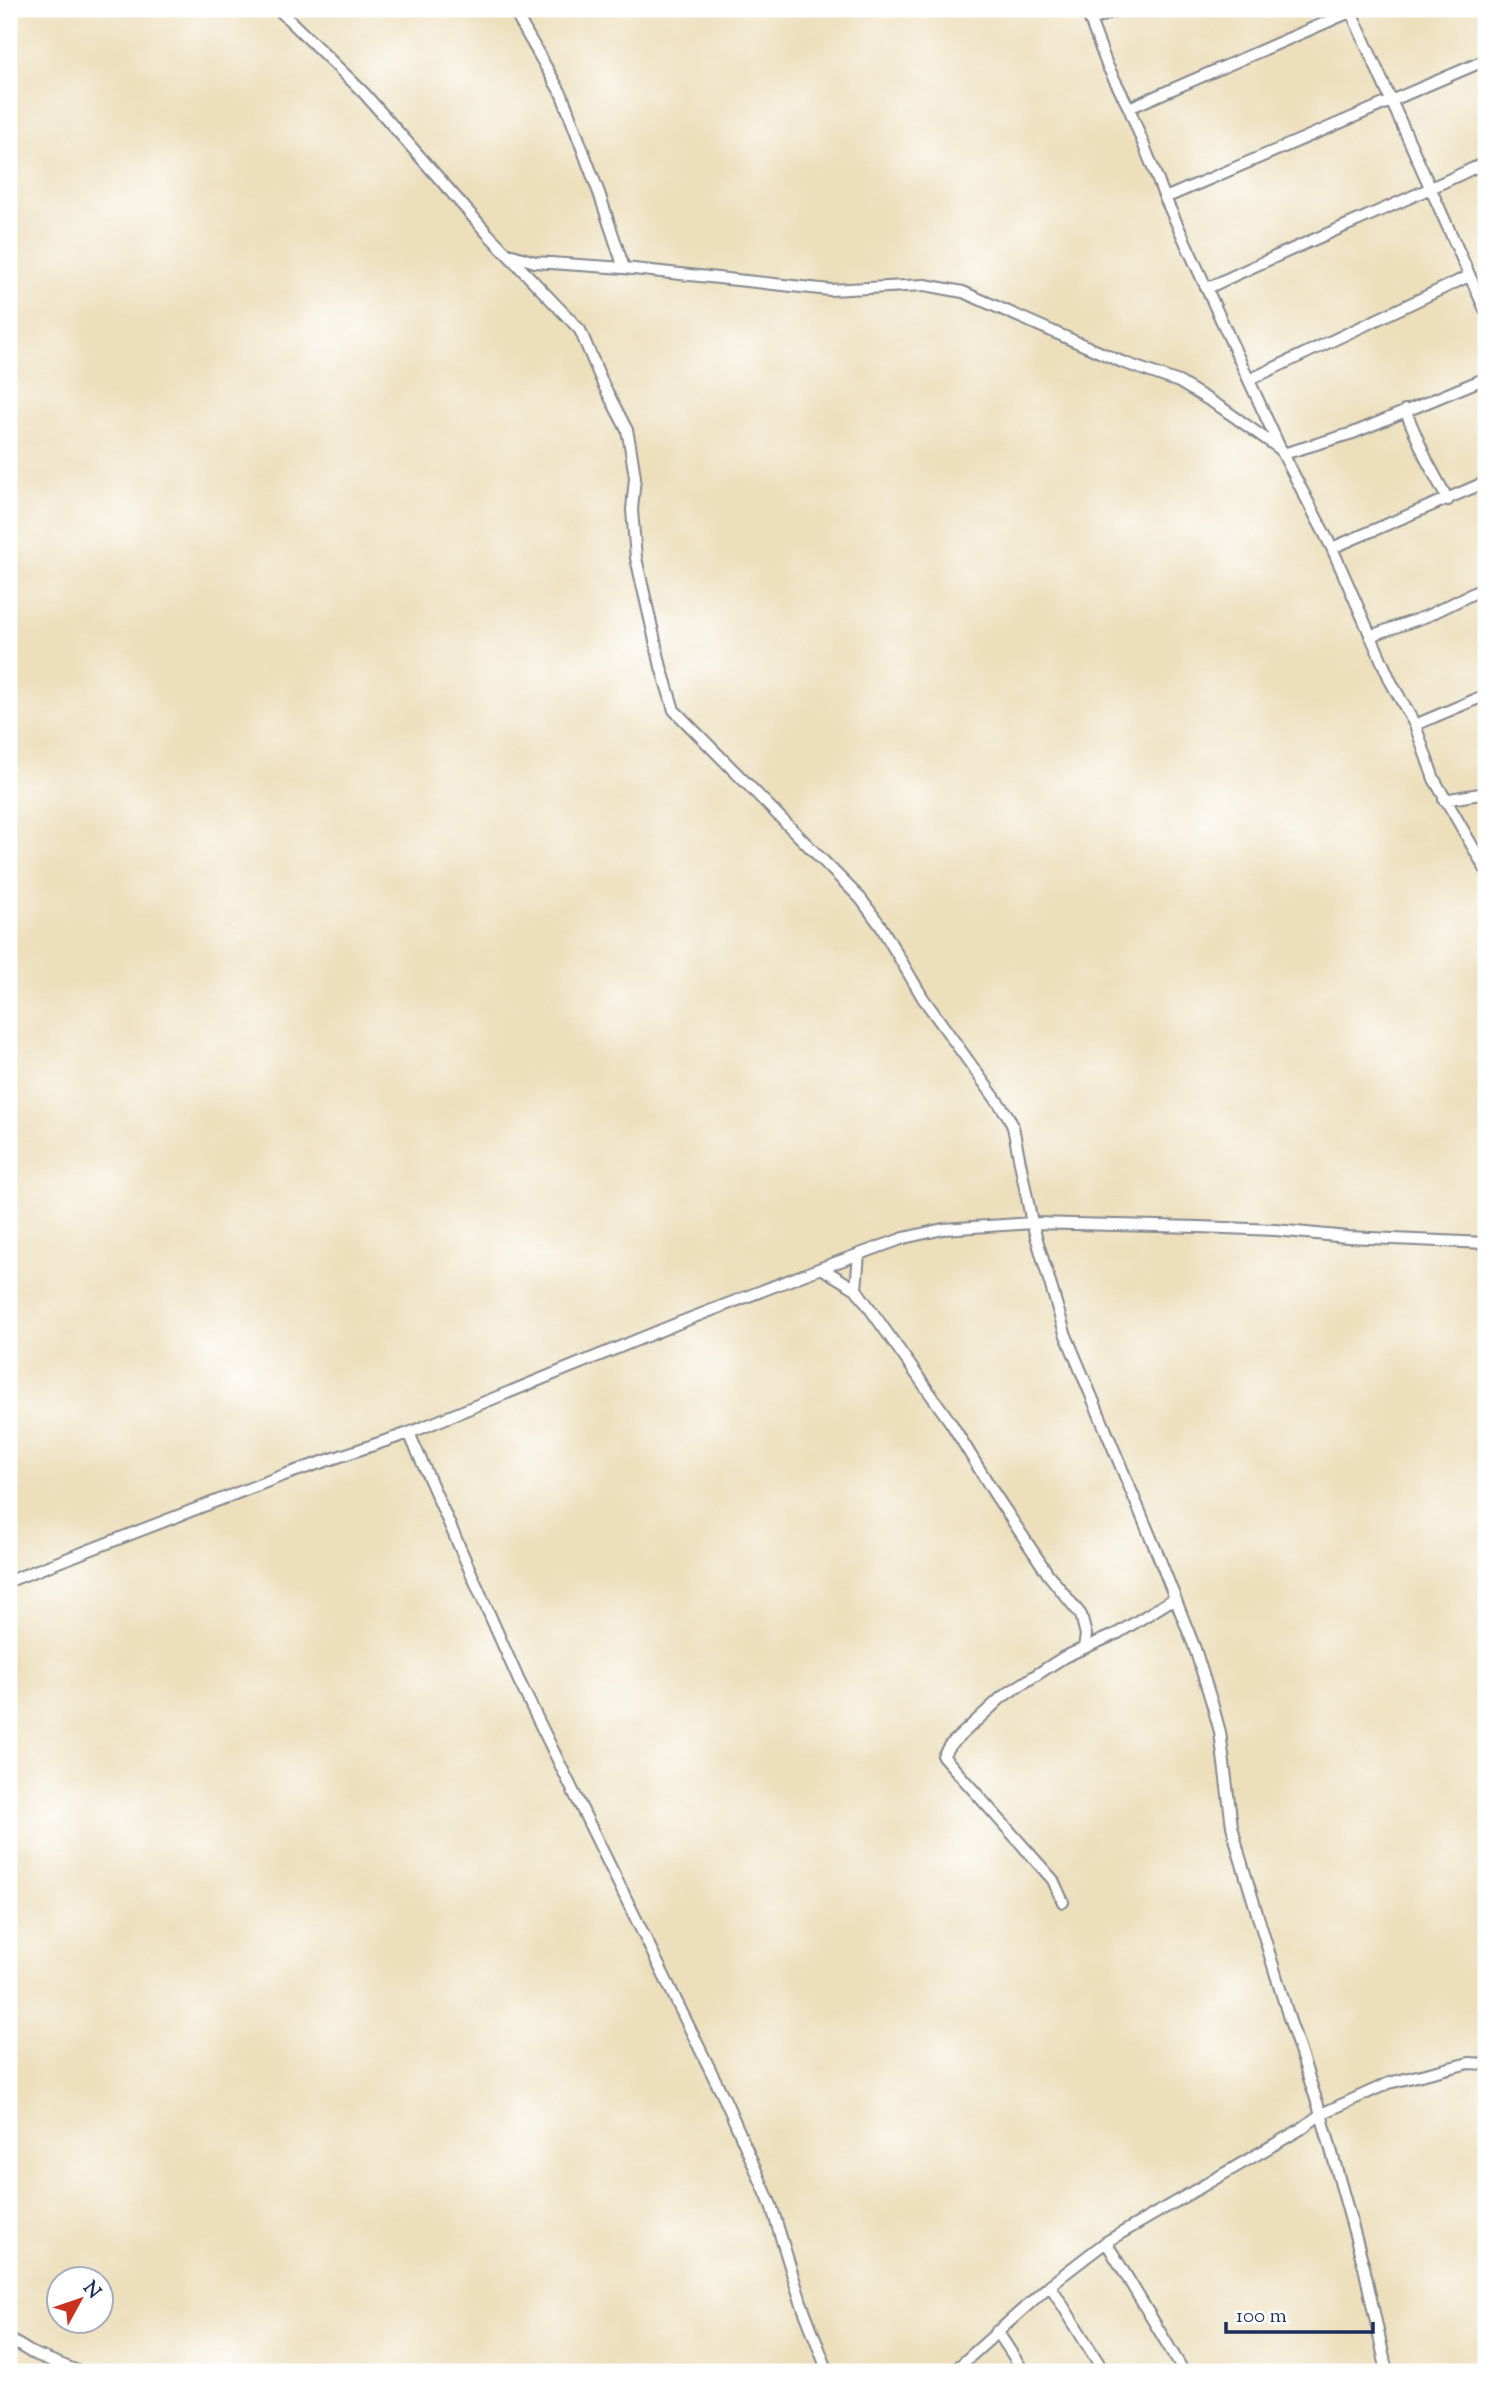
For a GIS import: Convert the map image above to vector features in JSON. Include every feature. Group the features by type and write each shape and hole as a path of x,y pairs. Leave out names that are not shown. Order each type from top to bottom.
{"street":[{"path":"278,9 363,92 471,215 580,330 603,384 627,430 635,477 632,510 636,558 661,667 674,710 847,884 880,925 923,998 1008,1116 1017,1140 1032,1223 1065,1333 1194,1646 1220,1732 1232,1826 1239,1854 1321,2113 1364,2267 1387,2372"},
{"path":"513,9 562,95 624,268"},
{"path":"1086,9 1107,65 1129,108 1165,198 1282,452 1332,548 1391,682 1415,725 1444,800 1486,870"},
{"path":"1091,20 1119,9"},
{"path":"1129,108 1353,10 1486,313"},
{"path":"1165,198 1486,60"},
{"path":"1208,288 1486,162"},
{"path":"507,252 535,262 624,268 830,290 925,285 953,290 1122,362 1179,382 1222,408 1282,452"},
{"path":"1249,380 1469,276"},
{"path":"1282,452 1353,433 1486,378"},
{"path":"1405,410 1427,461 1448,500"},
{"path":"1332,548 1486,482"},
{"path":"1370,636 1427,616 1486,587"},
{"path":"1415,725 1486,695"},
{"path":"1444,800 1486,793"},
{"path":"9,1581 284,1475 409,1433 821,1268 904,1238 943,1229 1032,1223 1276,1230 1347,1237 1486,1243"},
{"path":"856,1289 859,1254"},
{"path":"821,1268 856,1289 951,1423 1048,1574 1080,1615 1086,1635 1084,1648"},
{"path":"409,1433 519,1681 727,2104 771,2206 801,2302 828,2372"},
{"path":"1063,1902 1054,1880 943,1756 949,1746 1002,1697 1064,1657 1118,1633 1175,1598"},
{"path":"953,2372 1050,2285 1106,2242 1301,2129 1321,2113 1389,2083 1469,2063 1486,2065"},
{"path":"1106,2242 1184,2372"},
{"path":"1050,2285 1104,2372"},
{"path":"997,2331 1024,2372"},
{"path":"9,2339 32,2353 80,2372"}]}
